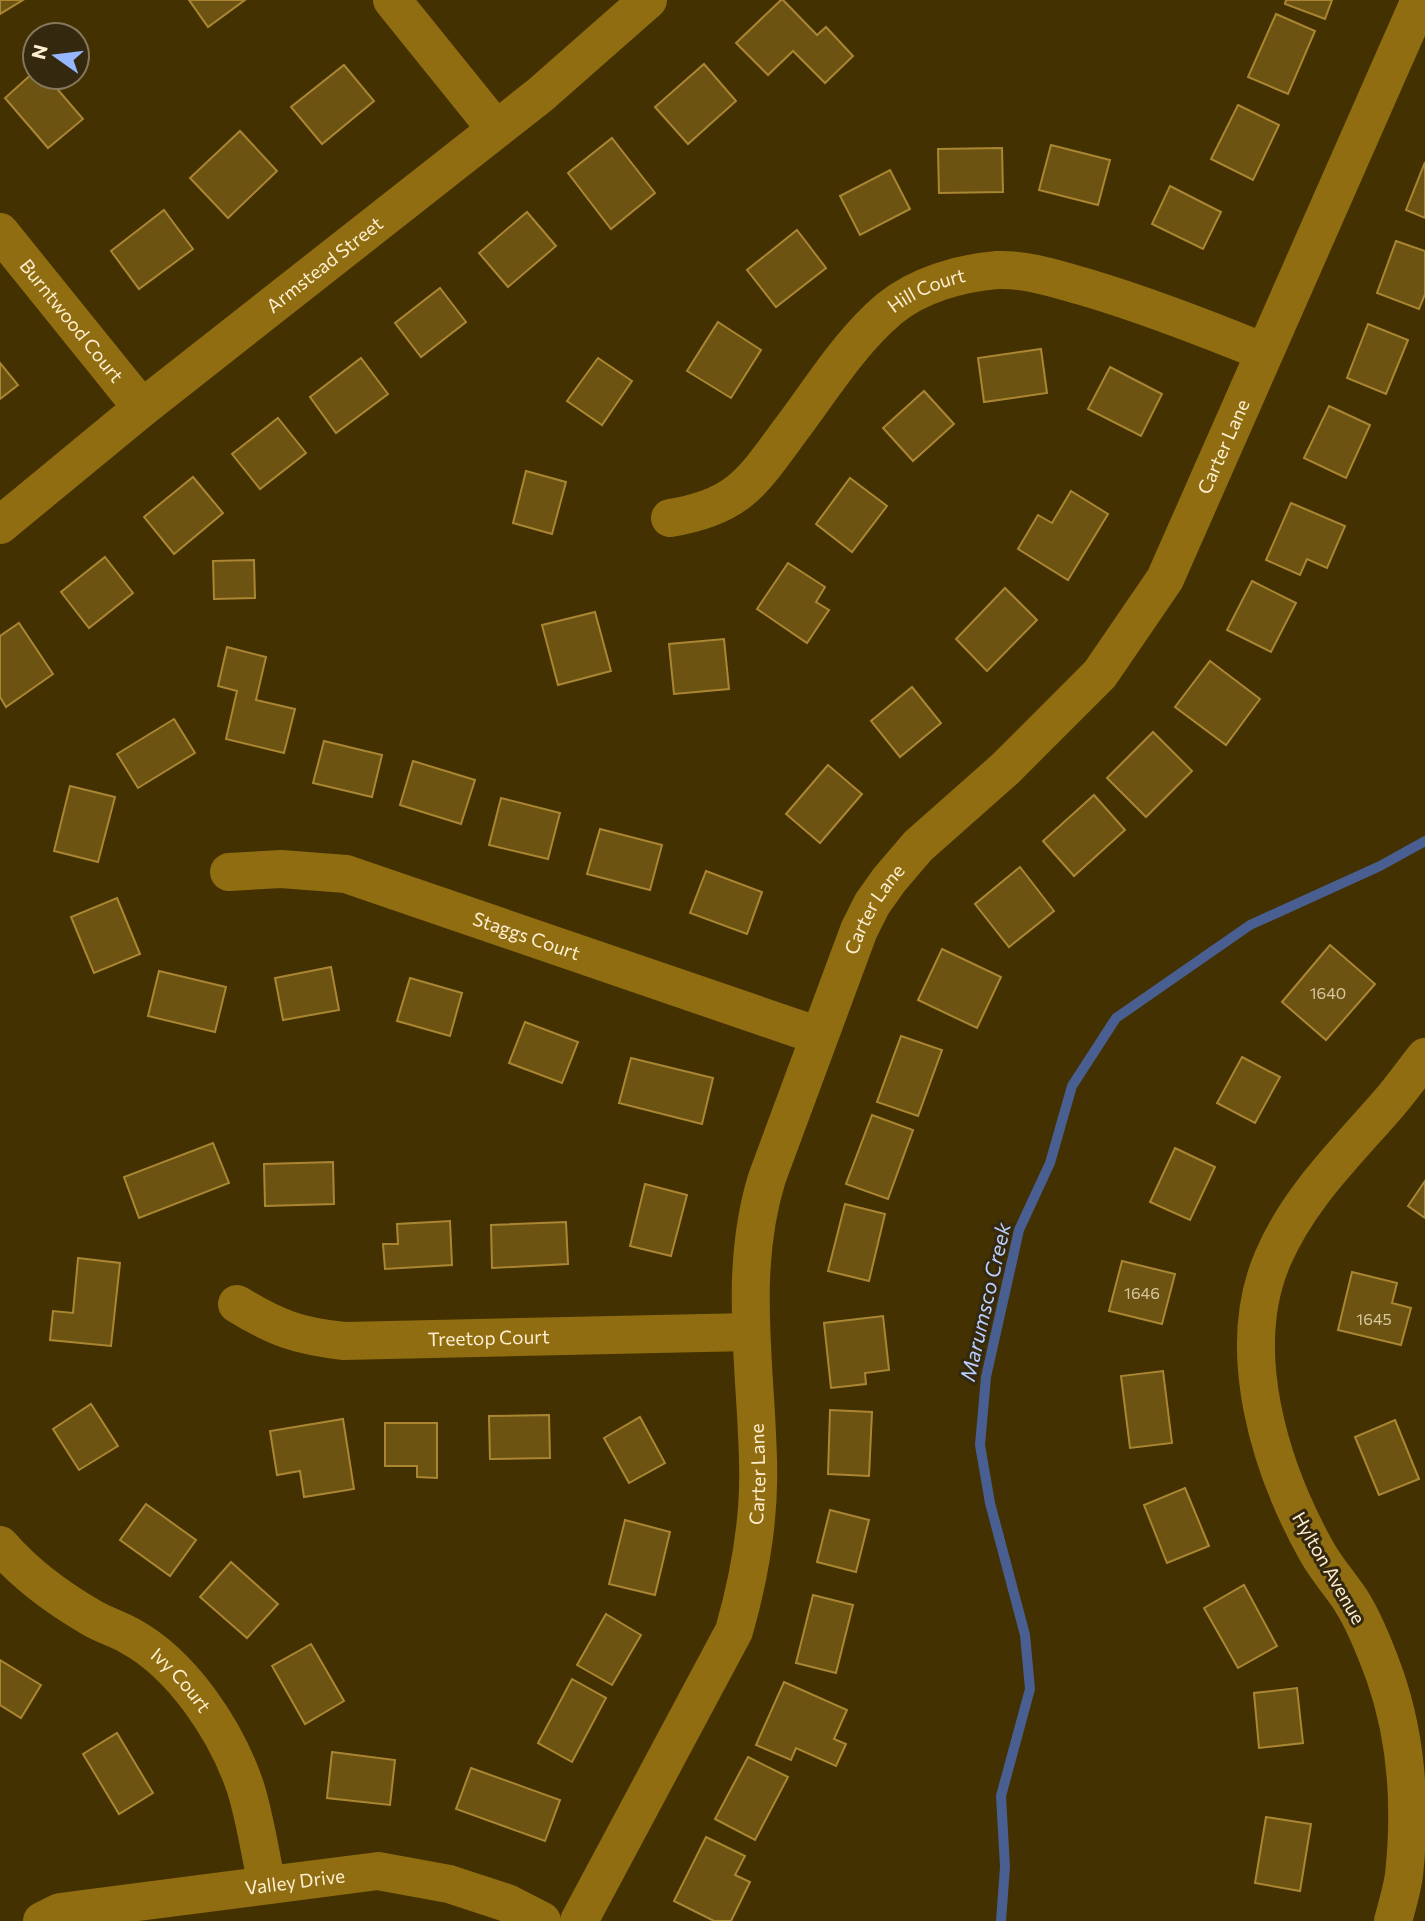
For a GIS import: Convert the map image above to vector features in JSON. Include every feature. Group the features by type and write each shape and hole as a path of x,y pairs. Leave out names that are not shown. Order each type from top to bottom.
{"street":[{"path":"393,0 496,129"},
{"name":"Armstead Street","path":"0,525 142,408 540,94 648,0"},
{"name":"Carter Lane","path":"579,1921 734,1631 745,1593 756,1528 758,1462 750,1332 751,1265 762,1195 859,930 872,904 918,846 1005,769 1100,674 1166,579 1420,0"},
{"name":"Burntwood Court","path":"0,232 142,408"},
{"name":"Hill Court","path":"670,517 700,513 733,498 759,473 863,334 891,307 924,288 961,275 999,270 1037,273 1142,304 1264,352"},
{"name":"Staggs Court","path":"229,872 281,869 346,874 819,1036"},
{"name":"Hylton Avenue","path":"1393,1921 1404,1878 1413,1737 1362,1622 1318,1553 1292,1502 1275,1458 1266,1424 1259,1378 1256,1320 1259,1299 1272,1260 1290,1222 1320,1180 1390,1102 1425,1057"},
{"name":"Treetop Court","path":"237,1304 270,1324 294,1333 344,1341 750,1332"},
{"name":"Ivy Court","path":"0,1545 47,1588 93,1618 133,1637 170,1667 202,1703 227,1743 245,1787 268,1885"},
{"name":"Valley Drive","path":"41,1921 60,1912 378,1871 449,1884 507,1903 542,1921"}],"building":[{"path":"0,0 23,0 0,14"},
{"path":"189,0 245,0 208,27"},
{"path":"781,0 817,35 826,27 853,56 825,83 793,51 768,75 736,43"},
{"path":"1286,0 1332,0 1325,19 1285,4"},
{"path":"1276,14 1315,31 1288,94 1248,77"},
{"path":"704,64 736,101 688,144 655,107"},
{"path":"344,65 374,101 322,144 291,107"},
{"path":"21,84 21,91 59,91 83,119 48,148 5,98"},
{"path":"1238,105 1279,125 1253,180 1211,159"},
{"path":"240,131 277,171 228,218 190,178"},
{"path":"612,138 655,193 611,229 568,173"},
{"path":"1051,145 1110,160 1098,205 1039,190"},
{"path":"1002,148 1003,192 939,193 938,149"},
{"path":"1425,162 1425,218 1406,210"},
{"path":"890,170 910,209 860,235 840,196"},
{"path":"1170,186 1221,212 1203,249 1152,224"},
{"path":"164,210 193,249 139,289 111,251"},
{"path":"527,212 556,246 508,287 479,253"},
{"path":"797,230 826,268 776,307 747,270"},
{"path":"1396,241 1425,251 1425,294 1419,309 1377,293"},
{"path":"440,288 466,322 421,357 395,323"},
{"path":"718,322 761,350 731,398 687,371"},
{"path":"1368,324 1408,340 1386,394 1347,378"},
{"path":"1041,349 1047,393 984,402 978,358"},
{"path":"361,358 388,394 336,433 310,397"},
{"path":"598,358 632,381 602,425 567,401"},
{"path":"0,363 18,385 0,399"},
{"path":"1110,367 1162,394 1141,436 1088,409"},
{"path":"924,391 954,424 913,461 883,428"},
{"path":"1329,406 1370,425 1346,478 1304,458"},
{"path":"278,418 306,453 260,489 232,454"},
{"path":"526,471 566,482 552,534 513,523"},
{"path":"193,477 223,513 174,554 144,517"},
{"path":"850,478 887,506 852,552 816,524"},
{"path":"1071,491 1108,514 1068,580 1018,549 1038,515 1052,523"},
{"path":"1291,503 1345,526 1327,568 1307,559 1300,575 1266,560"},
{"path":"105,557 133,593 89,628 61,592"},
{"path":"254,560 255,598 214,599 213,561"},
{"path":"788,563 825,587 816,602 829,610 807,643 757,609"},
{"path":"1252,581 1296,603 1271,652 1227,630"},
{"path":"1005,588 1037,620 987,671 956,639"},
{"path":"595,612 611,671 558,685 542,625"},
{"path":"19,623 53,674 6,707 0,697 0,636"},
{"path":"724,639 729,689 674,694 669,644"},
{"path":"227,647 266,657 256,700 295,709 284,753 226,739 237,691 218,686"},
{"path":"1210,661 1260,699 1226,745 1175,707"},
{"path":"912,687 941,723 900,757 871,721"},
{"path":"174,719 195,753 138,788 117,754"},
{"path":"1153,732 1192,771 1146,817 1107,778"},
{"path":"324,741 382,755 372,797 313,783"},
{"path":"413,761 475,780 461,824 400,805"},
{"path":"828,765 862,794 820,843 786,814"},
{"path":"70,786 115,797 98,862 54,851"},
{"path":"1094,795 1125,830 1074,876 1043,841"},
{"path":"501,798 560,813 548,859 489,845"},
{"path":"600,829 662,845 650,890 587,874"},
{"path":"1020,867 1054,911 1009,947 975,904"},
{"path":"706,871 762,892 747,934 690,913"},
{"path":"117,898 140,954 94,973 71,917"},
{"path":"1330,945 1375,984 1326,1040 1282,1002"},
{"path":"942,949 1001,977 977,1028 918,1000"},
{"path":"331,967 339,1010 283,1020 275,978"},
{"path":"159,971 226,987 215,1032 148,1016"},
{"path":"410,978 462,993 450,1036 397,1021"},
{"path":"525,1022 578,1042 562,1083 509,1063"},
{"path":"901,1036 942,1050 918,1116 877,1102"},
{"path":"1242,1057 1280,1077 1255,1123 1217,1103"},
{"path":"631,1058 713,1078 702,1124 619,1103"},
{"path":"872,1115 913,1130 888,1199 846,1184"},
{"path":"213,1143 229,1183 139,1218 124,1177"},
{"path":"1175,1148 1215,1167 1190,1220 1150,1202"},
{"path":"333,1162 334,1204 265,1206 264,1164"},
{"path":"1425,1181 1425,1218 1408,1206"},
{"path":"645,1184 687,1195 671,1256 630,1246"},
{"path":"845,1204 885,1214 869,1281 828,1271"},
{"path":"450,1221 452,1265 385,1269 383,1244 398,1244 397,1224"},
{"path":"566,1222 568,1264 492,1268 491,1225"},
{"path":"78,1258 120,1263 111,1346 50,1340 53,1311 73,1313"},
{"path":"1122,1261 1175,1274 1162,1324 1109,1311"},
{"path":"1352,1272 1397,1283 1392,1303 1411,1308 1401,1345 1338,1330"},
{"path":"883,1316 889,1370 865,1373 866,1384 831,1388 824,1323"},
{"path":"1163,1371 1172,1443 1130,1448 1121,1376"},
{"path":"91,1404 118,1446 79,1470 53,1429"},
{"path":"830,1410 872,1412 869,1476 828,1474"},
{"path":"549,1415 550,1458 490,1459 489,1416"},
{"path":"640,1417 665,1463 629,1483 604,1438"},
{"path":"343,1419 354,1489 304,1497 300,1471 277,1475 270,1431"},
{"path":"1395,1420 1419,1479 1379,1495 1355,1437"},
{"path":"385,1423 437,1423 437,1478 417,1477 417,1466 385,1466"},
{"path":"1185,1488 1209,1546 1167,1563 1144,1505"},
{"path":"146,1504 196,1540 170,1576 120,1540"},
{"path":"830,1510 869,1520 856,1572 817,1562"},
{"path":"625,1520 670,1532 655,1595 609,1584"},
{"path":"231,1562 278,1604 247,1638 200,1597"},
{"path":"1244,1585 1277,1646 1238,1668 1204,1608"},
{"path":"813,1595 853,1605 836,1673 796,1663"},
{"path":"606,1614 641,1635 612,1685 577,1665"},
{"path":"311,1644 344,1701 305,1724 272,1666"},
{"path":"0,1660 41,1685 21,1718 0,1705"},
{"path":"572,1679 606,1698 572,1762 538,1743"},
{"path":"784,1682 847,1710 834,1739 846,1744 836,1766 796,1748 791,1760 756,1745"},
{"path":"1297,1688 1303,1743 1259,1748 1254,1693"},
{"path":"117,1733 153,1793 119,1814 83,1754"},
{"path":"332,1752 395,1760 390,1805 327,1798"},
{"path":"748,1757 788,1777 755,1840 715,1819"},
{"path":"471,1768 560,1800 545,1841 456,1809"},
{"path":"1266,1817 1311,1824 1300,1891 1255,1883"},
{"path":"706,1837 745,1856 735,1875 750,1882 731,1921 714,1921 674,1901"}],"waterway":[{"name":"Marumsco Creek","path":"1001,1921 1005,1867 1001,1796 1030,1689 1025,1635 990,1503 980,1445 986,1377 1019,1230 1050,1163 1072,1086 1116,1018 1250,925 1380,866 1425,841"}]}
